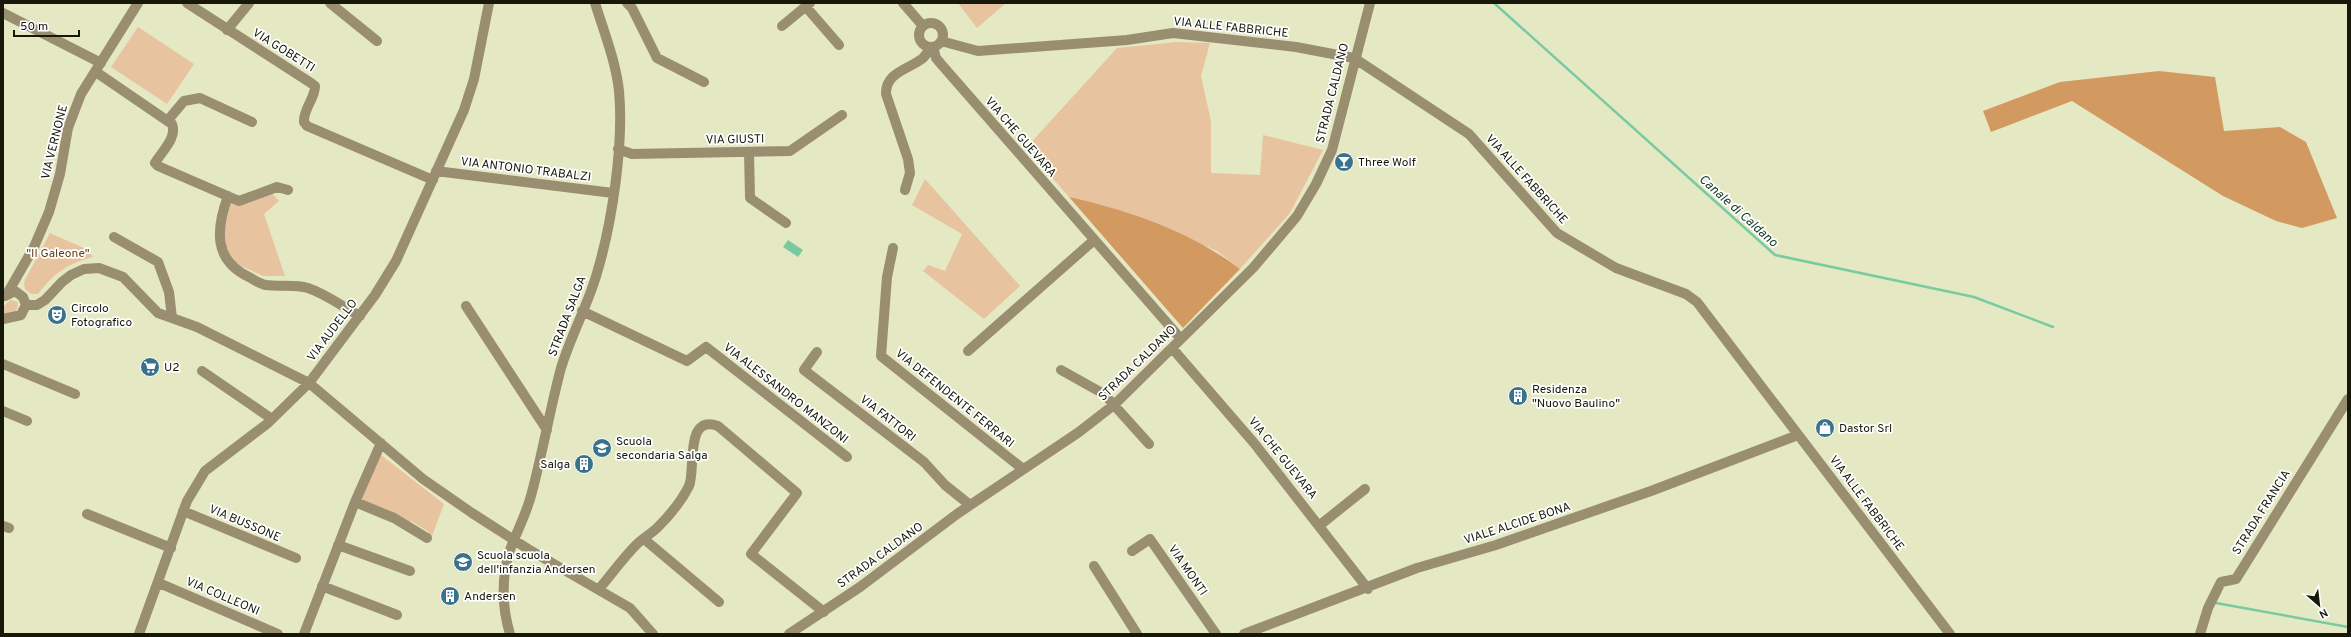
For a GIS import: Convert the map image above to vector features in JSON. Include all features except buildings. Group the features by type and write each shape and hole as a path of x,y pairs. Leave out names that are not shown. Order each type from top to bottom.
{"street":[{"name":"VIA VERNONE","path":"5,296 43,229 60,174 65,143 74,110 81,94 138,3"},
{"name":"VIA GOBETTI","path":"187,3 315,86 315,91 303,117 307,126 435,176"},
{"path":"227,30 249,3"},
{"path":"330,3 377,41"},
{"name":"VIA AUDELLO","path":"139,634 159,583 183,511 192,492 205,471 272,419 309,383 360,316 396,261 464,110 474,80 489,3"},
{"name":"STRADA SALGA","path":"510,634 505,615 505,573 514,540 528,509 561,368 597,275 606,238 613,193 618,149 619,91 612,58 595,3"},
{"path":"627,3 632,8 658,58 704,82"},
{"path":"903,3 923,26"},
{"name":"STRADA CALDANO","path":"789,634 824,612 970,505 1115,404 1232,290 1297,216 1316,184 1332,150 1342,118 1354,58 1370,3"},
{"path":"782,26 808,5 839,45"},
{"path":"3,13 101,63"},
{"path":"905,190 910,173 908,159 885,87 895,75 923,58 935,45 942,30 933,23 923,26 920,30 919,39 926,47 935,45"},
{"name":"VIA ALLE FABBRICHE","path":"935,45 958,45 978,51 1127,40 1173,33 1296,47 1354,58 1469,134 1556,233 1616,268 1686,294 1697,302 1950,634"},
{"name":"VIA CHE GUEVARA","path":"935,45 936,58 941,64 1093,241 1181,339"},
{"path":"96,72 168,120 174,130 173,136 156,163 239,201 277,188 288,190"},
{"path":"168,120 184,101 200,98 252,122"},
{"name":"VIA GIUSTI","path":"618,149 632,154 790,151 842,115"},
{"path":"749,152 750,198 786,223"},
{"name":"VIA ANTONIO TRABALZI","path":"435,176 613,193"},
{"path":"228,196 220,216 220,240 225,256 237,271 264,285 297,286 309,289 360,316"},
{"path":"114,237 158,262 169,292 172,318"},
{"path":"968,352 1093,241"},
{"name":"VIA DEFENDENTE FERRARI","path":"893,248 887,277 881,356 1023,469"},
{"path":"26,305 37,305 45,300 71,275 84,269 99,268 123,277 158,313 197,327 309,383 423,479 514,540 630,608 654,634"},
{"path":"5,296 12,291 19,293 26,305"},
{"path":"3,319 21,315 26,305"},
{"path":"466,306 547,430"},
{"name":"VIA ALESSANDRO MANZONI","path":"582,311 687,361 706,347 848,458"},
{"name":"VIA CHE GUEVARA","path":"1172,348 1254,443 1320,525 1368,588"},
{"name":"VIA FATTORI","path":"817,352 804,370 924,462 945,485 970,505"},
{"path":"3,364 75,394"},
{"path":"1061,370 1104,394 1115,404 1148,444"},
{"path":"202,371 272,419"},
{"name":"STRADA FRANCIA","path":"2200,634 2208,608 2221,582 2236,579 2348,400"},
{"path":"3,411 27,421"},
{"path":"599,589 636,544 658,527 685,494 692,479 691,450 698,431 708,424 718,426 797,493 751,554 824,612"},
{"name":"VIALE ALCIDE BONA","path":"1244,634 1265,631 1417,568 1496,545 1651,491 1798,435"},
{"path":"304,634 354,502 381,443"},
{"path":"1320,525 1365,489"},
{"path":"354,502 394,518 427,538"},
{"name":"VIA BUSSONE","path":"183,511 296,558"},
{"path":"87,514 171,548"},
{"path":"644,539 719,602"},
{"name":"VIA MONTI","path":"1132,551 1150,539 1216,634"},
{"path":"338,545 410,571"},
{"path":"1094,566 1137,634"},
{"name":"VIA COLLEONI","path":"159,583 278,634"},
{"path":"322,586 396,615"}],"green space":[{"path":"958,3 1006,3 977,28"},
{"path":"138,27 194,64 167,104 111,67"},
{"path":"1177,42 1210,43 1201,76 1211,121 1211,173 1260,175 1263,135 1323,150 1290,213 1240,269 1217,251 1172,231 1130,214 1069,197 1026,148 1117,48"},
{"path":"925,179 1020,286 984,319 923,271 928,265 945,271 962,234 912,205"},
{"path":"271,192 279,201 264,214 285,276 263,276 235,263 227,248 223,232 231,202"},
{"name":"\"Il Galeone\"","path":"50,233 86,249 93,257 76,262 62,270 49,281 38,294 31,294 25,289 24,282"},
{"path":"10,300 18,302 17,310 3,314 3,307"},
{"path":"381,455 444,504 432,536 428,534 429,532 411,521 408,523 360,499"}],"shaded area":[{"path":"2159,71 2215,77 2224,131 2280,127 2306,142 2337,218 2302,228 2276,221 2223,196 2072,101 1991,132 1983,111 2060,82"},
{"path":"1069,197 1091,202 1159,224 1201,244 1240,269 1183,328"},
{"path":"788,240 803,250 798,257 783,247"}],"waterway":[{"name":"Canale di Caldano","path":"1494,3 1775,255 1974,297 2053,327"},
{"name":"Canale di Caldano","path":"2216,603 2348,627"}],"place":[{"name":"Three Wolf","path":"1344,162"},
{"name":"Circolo Fotografico","path":"57,315"},
{"name":"U2","path":"150,367"},
{"name":"Residenza \"Nuovo Baulino\"","path":"1518,396"},
{"name":"Dastor Srl","path":"1825,428"},
{"name":"Scuola secondaria Salga","path":"602,448"},
{"name":"Salga","path":"584,464"},
{"name":"Scuola scuola dell'infanzia Andersen","path":"463,562"},
{"name":"Andersen","path":"450,596"}]}
